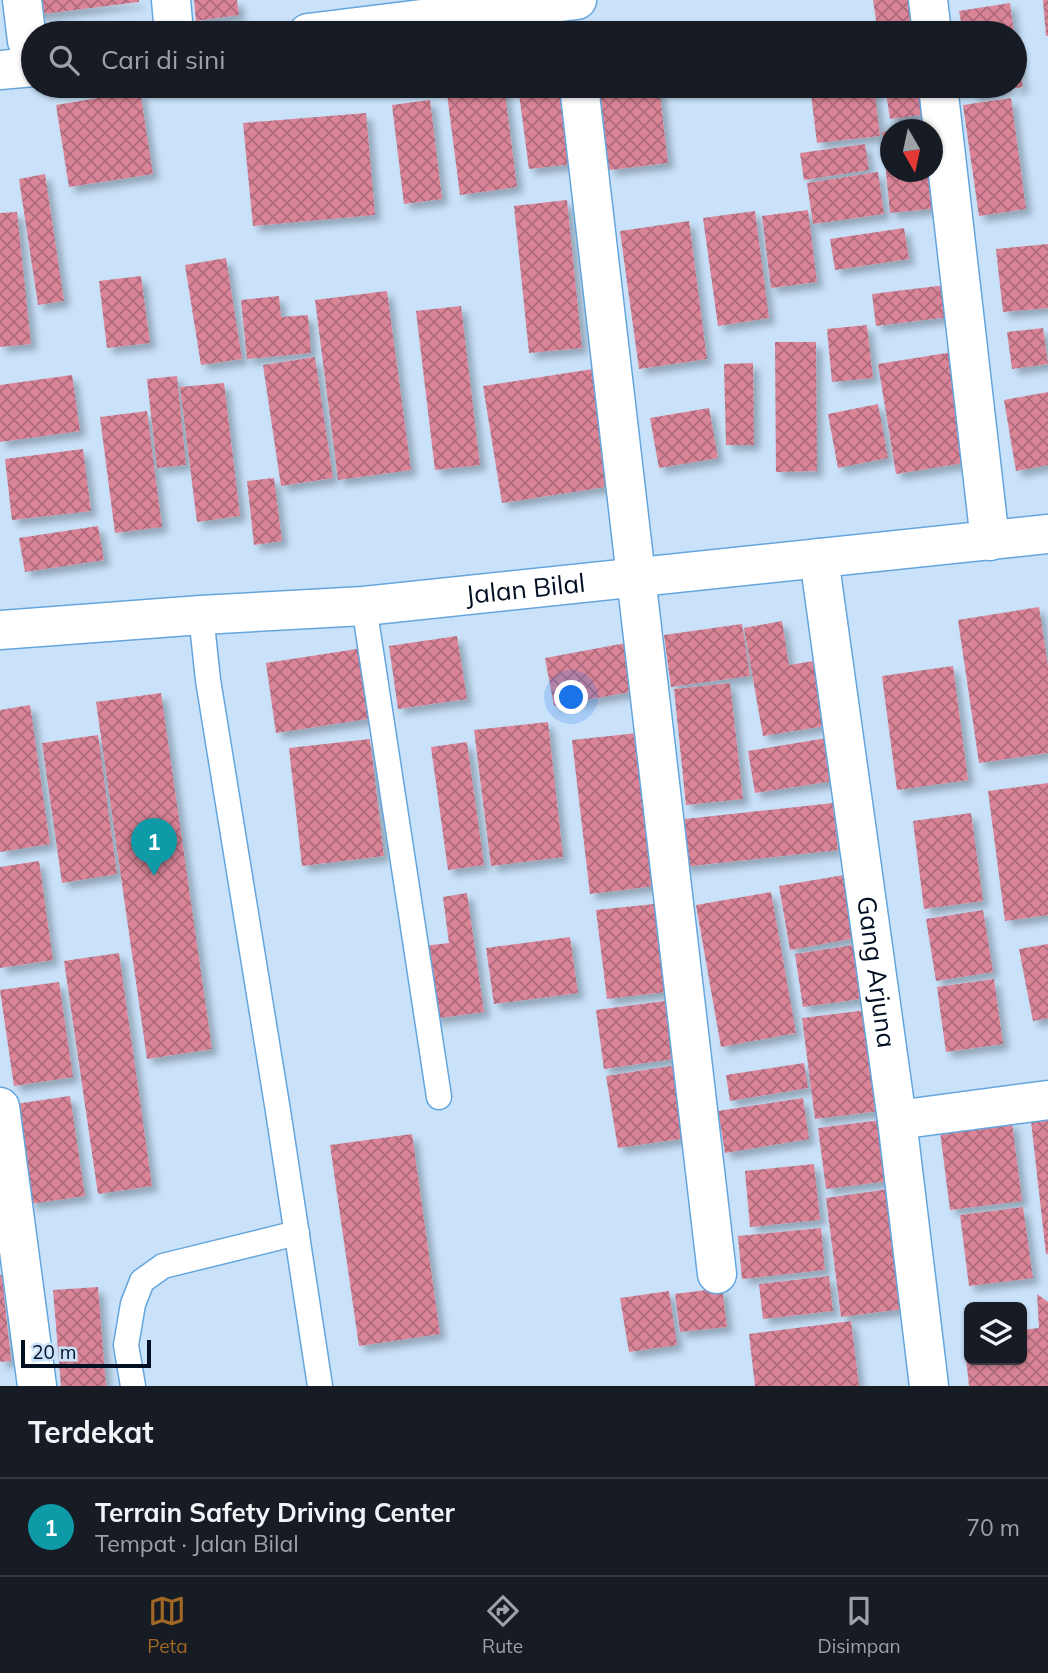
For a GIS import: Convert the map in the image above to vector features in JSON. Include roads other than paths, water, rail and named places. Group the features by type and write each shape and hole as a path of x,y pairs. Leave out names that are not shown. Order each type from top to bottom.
{"street":[{"path":"22,0 25,21"},
{"path":"171,0 173,21"},
{"path":"569,0 572,21"},
{"path":"337,21 354,14 577,0"},
{"path":"928,0 931,21"},
{"path":"0,70 21,59"},
{"path":"580,98 717,1274"},
{"path":"939,98 990,541"},
{"name":"Jalan Bilal","path":"0,630 364,606 1048,534"},
{"name":"Gang Arjuna","path":"819,558 897,1120 929,1386"},
{"path":"897,1120 1048,1100"},
{"path":"0,1107 8,1230 37,1386"}],"lane":[{"path":"364,606 439,1097"},
{"path":"201,615 208,680 320,1386"},
{"path":"132,1386 126,1345 134,1304 142,1281 163,1266 297,1233"}],"place":[{"name":"Terrain Safety Driving Center","path":"154,876"}]}
